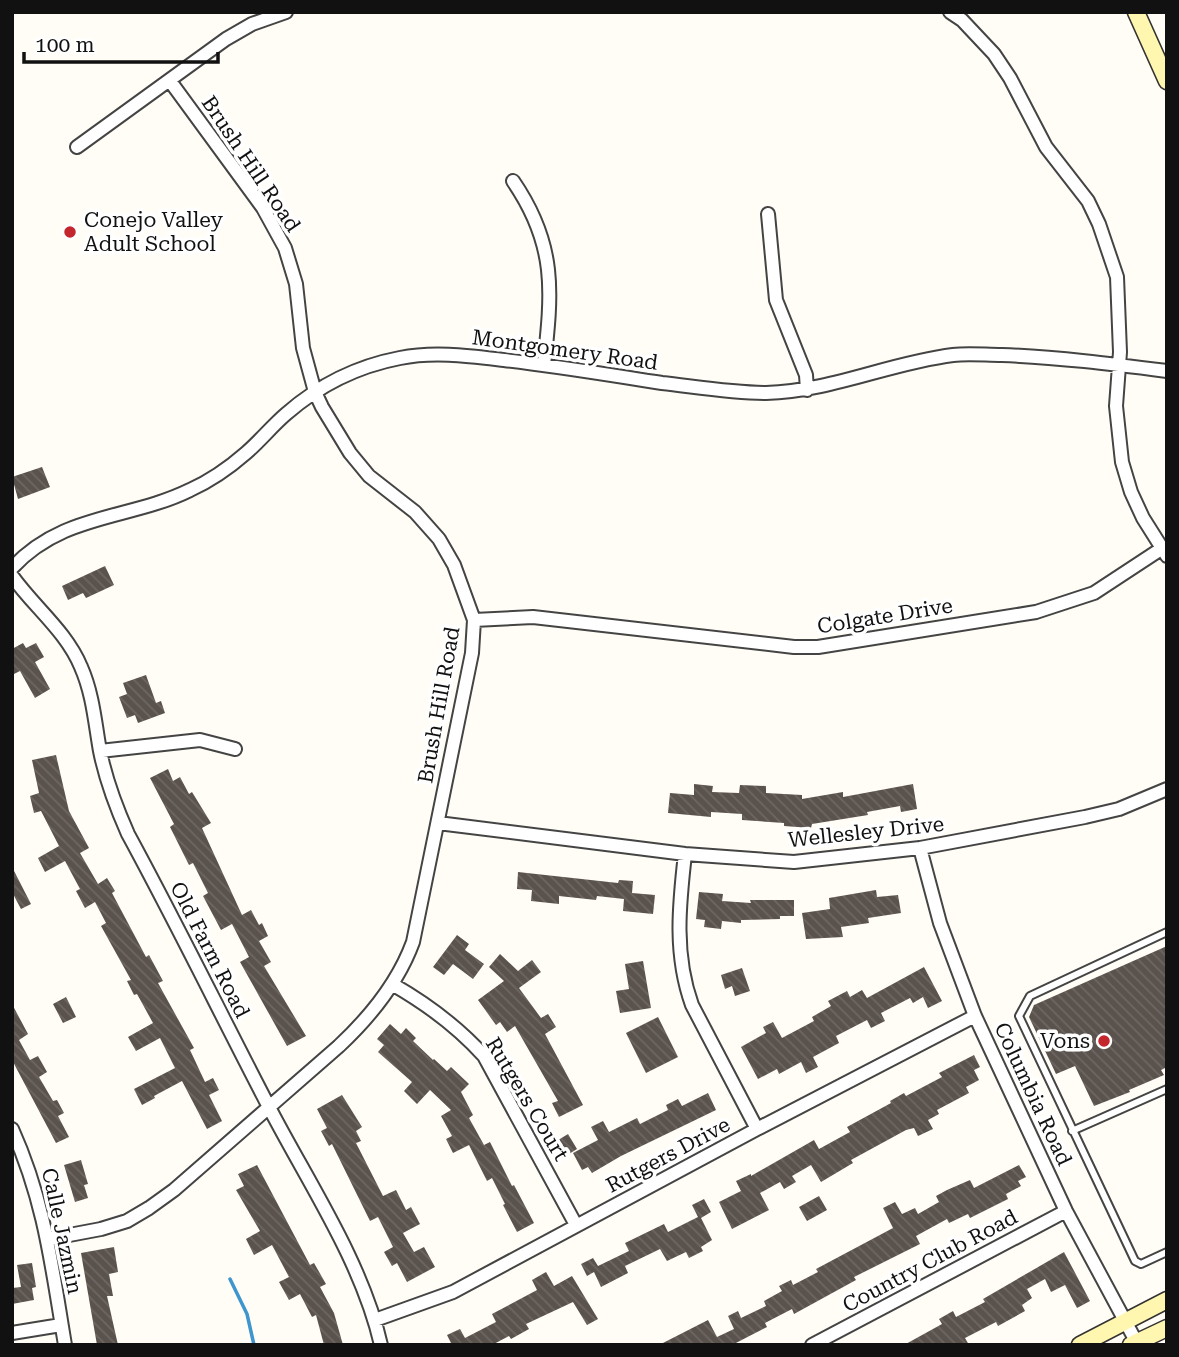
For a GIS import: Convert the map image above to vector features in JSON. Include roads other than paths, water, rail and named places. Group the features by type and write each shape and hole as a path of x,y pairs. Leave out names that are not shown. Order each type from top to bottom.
{"main road":[{"path":"1136,12 1167,81"},
{"path":"1080,1345 1167,1300"},
{"path":"1135,1344 1167,1328"}],"street":[{"path":"77,148 226,39 252,24 286,12"},
{"path":"950,12 962,20 994,54 1010,78 1046,147 1088,201 1099,224 1117,277 1120,315 1115,406 1122,462 1131,492 1164,553"},
{"name":"Brush Hill Road","path":"48,1239 127,1221 174,1190 362,1024 392,984 406,961 413,942 468,674 474,620 466,592 439,539 415,512 369,476 350,453 315,392 303,348 296,284 285,248 263,208 170,81"},
{"path":"513,181 529,204 544,242 548,263 551,289 544,365"},
{"path":"768,214 776,300 806,375 807,390"},
{"name":"Montgomery Road","path":"12,568 20,559 73,526 171,499 192,489 246,453 285,414 338,379 365,367 418,355 461,355 717,390 766,393 807,390 956,354 1037,356 1167,371"},
{"name":"Colgate Drive","path":"474,620 533,617 794,647 818,647 1036,612 1094,593 1164,553"},
{"name":"Old Farm Road","path":"12,576 57,628 80,663 94,709 100,751 111,796 268,1106 356,1270 375,1320 381,1345"},
{"path":"100,751 200,740 235,749"},
{"name":"Wellesley Drive","path":"438,822 685,854 794,862 920,848 1085,817 1119,809 1167,789"},
{"name":"Columbia Road","path":"920,848 940,923 975,1016 1066,1211 1135,1344"},
{"path":"685,854 679,933 686,987 692,1005 757,1129"},
{"name":"Rutgers Court","path":"392,984 446,1019 484,1056 576,1225"},
{"name":"Rutgers Drive","path":"375,1320 453,1292 975,1016"},
{"name":"Calle Jazmin","path":"12,1129 28,1164 48,1239 65,1345"},
{"name":"Country Club Road","path":"812,1345 1066,1211"},
{"path":"12,1333 61,1325"}],"lane":[{"path":"1167,932 1030,996 1019,1016 1135,1261 1141,1264 1167,1252"},
{"path":"1072,1131 1167,1089"}],"waterway":[{"path":"230,1279 247,1314 254,1345"}],"place":[{"name":"Conejo Valley Adult School","path":"70,232"},
{"name":"Vons","path":"1104,1041"}]}
